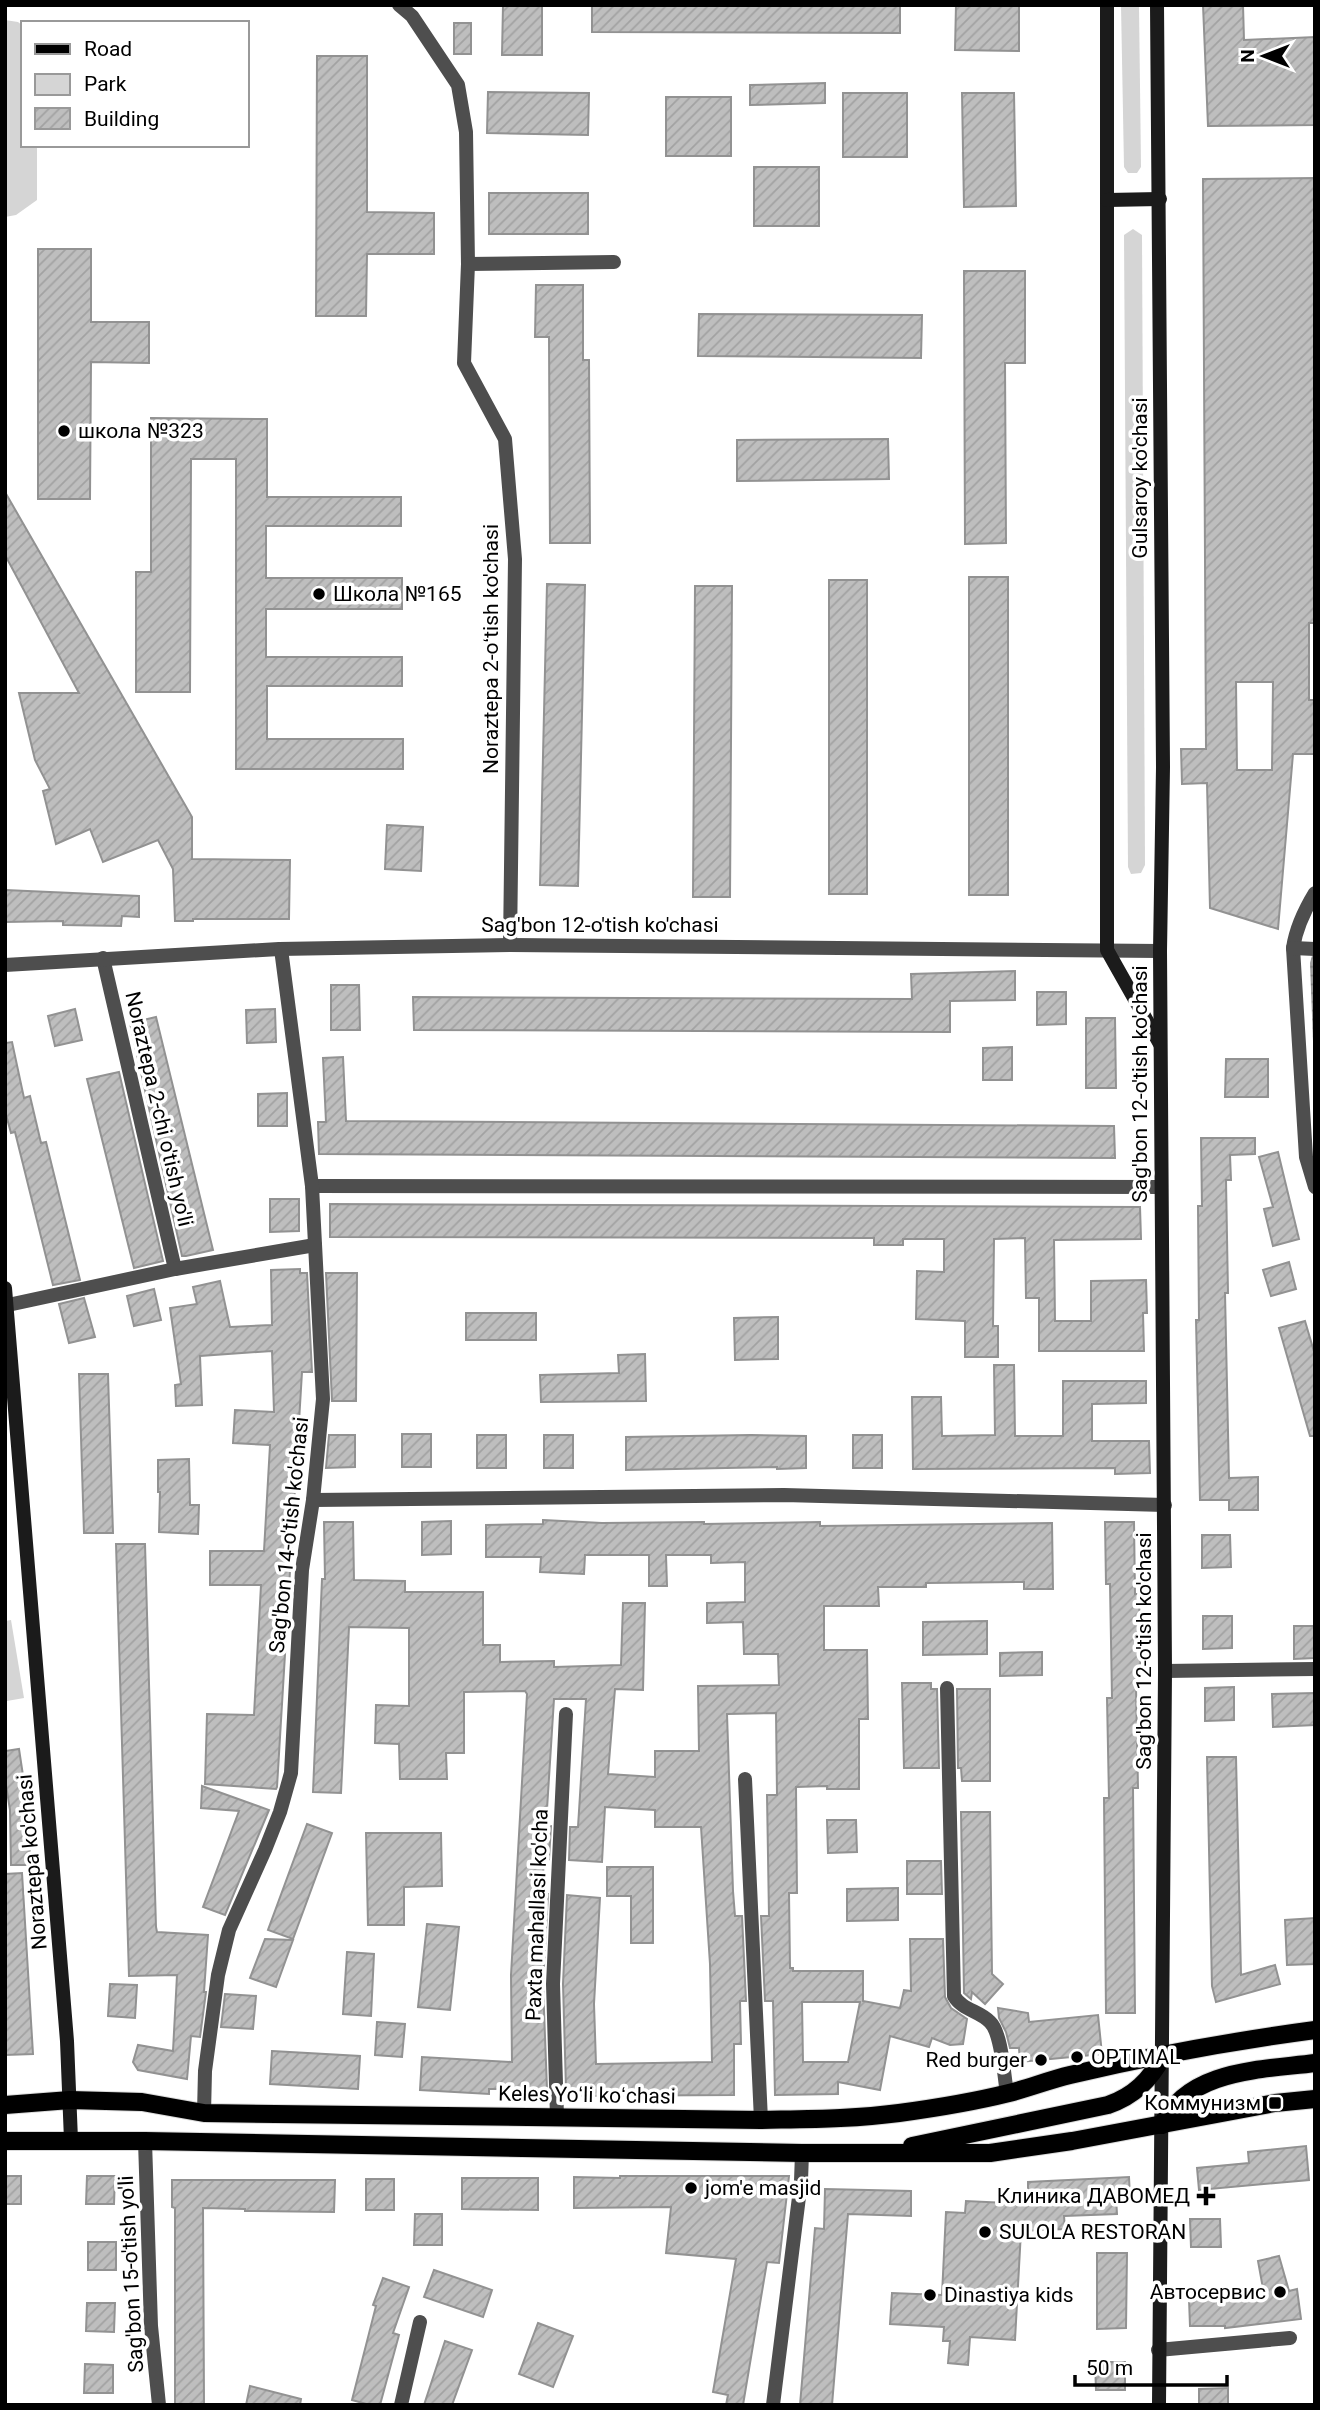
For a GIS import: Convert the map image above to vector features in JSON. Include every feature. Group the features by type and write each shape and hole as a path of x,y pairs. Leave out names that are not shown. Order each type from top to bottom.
{"main road":[{"name":"Gulsaroy ko'chasi","path":"1107,5 1107,950"},
{"name":"Gulsaroy ko'chasi","path":"1157,5 1163,753 1160,951"},
{"path":"1107,200 1160,200"},
{"path":"1107,950 1161,1045"},
{"name":"Sag'bon 12-o'tish ko'chasi","path":"1159,2405 1165,1671 1160,951"},
{"name":"Noraztepa ko'chasi","path":"5,1288 65,2013 71,2140"},
{"name":"Keles Yoʻli koʻchasi","path":"5,2105 70,2100 142,2102 204,2113 761,2120 897,2113 1007,2094 1070,2075 1244,2039 1315,2030"},
{"path":"879,2153 1108,2105 1125,2099 1139,2088 1153,2074 1163,2056"},
{"path":"1162,2125 1167,2113 1180,2098 1209,2081 1315,2063"},
{"path":"5,2141 145,2141 802,2153 990,2153 1315,2099"}],"street":[{"name":"Noraztepa 2-oʻtish ko'chasi","path":"399,5 412,16 458,85 466,132 468,264 464,363 505,439 515,559 510,945"},
{"path":"468,264 614,262"},
{"path":"1315,893 1295,935 1293,948 1306,1157 1315,1187"},
{"name":"Sag'bon 12-o'tish ko'chasi","path":"5,965 280,949 510,945 1160,951"},
{"path":"1293,948 1315,950"},
{"name":"Sag'bon 14-o'tish ko'chasi","path":"204,2113 205,2071 218,1975 229,1930 265,1850 291,1773 302,1570 313,1500 323,1399 312,1186 280,949"},
{"name":"Noraztepa 2-chi o'tish yo'li","path":"103,958 174,1269"},
{"path":"312,1186 1161,1187"},
{"path":"8,1305 174,1269 315,1244"},
{"path":"313,1500 784,1495 1165,1505"},
{"path":"1165,1671 1315,1669"},
{"path":"947,1688 954,1996 957,2003 990,2021 996,2031 1007,2094"},
{"name":"Paxta mahallasi ko'cha","path":"557,2117 553,1984 566,1714"},
{"path":"745,1779 761,2120"},
{"name":"Sag'bon 15-o'tish yo'li","path":"145,2141 151,2326 159,2405"},
{"path":"773,2405 802,2181 802,2153"},
{"path":"401,2405 420,2322"},
{"path":"1158,2350 1290,2338"}],"green space":[{"path":"1121,5 1139,5 1141,167 1137,173 1128,173 1124,167"},
{"path":"5,20 21,24 21,147 37,147 37,200 16,215 5,217"},
{"path":"1133,229 1142,235 1145,865 1141,873 1131,874 1128,867 1124,235"},
{"path":"11,1620 24,1698 7,1701 5,1621"}],"shaded area":[{"path":"1315,945 1315,1094 1310,963"}],"building":[{"path":"503,5 542,5 542,55 502,55"},
{"path":"592,5 900,5 900,33 592,32"},
{"path":"956,5 1019,5 1019,51 955,50"},
{"path":"1203,5 1243,5 1244,40 1315,37 1315,125 1208,126"},
{"path":"454,23 471,23 471,54 454,54"},
{"path":"317,56 367,56 367,212 434,213 434,254 367,254 366,316 316,316"},
{"path":"825,83 825,103 750,105 750,85"},
{"path":"488,92 589,93 588,135 487,133"},
{"path":"843,93 907,93 907,157 843,157"},
{"path":"962,93 1014,93 1016,206 964,207"},
{"path":"666,97 731,97 731,156 666,156"},
{"path":"754,167 819,167 819,226 754,226"},
{"path":"1315,178 1315,623 1309,623 1309,700 1315,700 1315,754 1293,754 1278,929 1210,908 1207,783 1182,784 1181,749 1206,749 1203,179","holes":["1236,682 1273,682 1272,770 1237,770"]},
{"path":"489,193 588,193 588,234 489,234"},
{"name":"школа №323","path":"38,249 91,249 91,322 149,322 149,363 91,362 90,499 38,499"},
{"path":"964,271 1025,271 1025,363 1005,363 1006,543 965,544"},
{"path":"536,285 583,285 583,360 589,360 590,543 550,543 549,337 535,337"},
{"path":"699,314 922,315 921,358 698,356"},
{"name":"Школа №165","path":"151,418 267,419 267,497 401,497 401,526 266,526 266,578 402,578 402,609 266,609 266,657 402,657 402,686 267,686 267,739 403,739 403,769 236,769 236,459 191,459 190,692 136,692 136,572 151,572"},
{"path":"888,439 889,479 737,481 737,440"},
{"path":"5,492 192,817 192,859 290,860 289,919 175,921 173,869 158,840 103,862 90,829 56,844 43,791 50,789 35,760 19,693 79,693 5,555"},
{"path":"969,577 1008,577 1008,895 969,895"},
{"path":"829,580 867,580 867,894 829,894"},
{"path":"547,584 585,585 578,886 540,885"},
{"path":"695,586 732,586 730,897 693,897"},
{"path":"387,825 423,827 421,871 385,869"},
{"path":"5,890 139,896 139,917 122,916 121,926 63,925 63,921 5,922"},
{"path":"1015,971 1015,1000 950,1001 950,1032 414,1030 413,997 912,999 911,974"},
{"path":"331,985 359,985 360,1030 331,1030"},
{"path":"1037,992 1066,992 1066,1024 1037,1025"},
{"path":"75,1009 82,1040 55,1046 48,1016"},
{"path":"275,1009 276,1042 247,1043 246,1010"},
{"path":"156,1017 213,1250 186,1256 182,1256 130,1023"},
{"path":"1086,1018 1115,1018 1116,1088 1086,1088"},
{"path":"12,1042 24,1098 30,1096 41,1143 46,1142 80,1280 53,1285 15,1132 11,1133 5,1111 5,1043"},
{"path":"1012,1047 1012,1080 983,1080 983,1048"},
{"path":"343,1057 346,1121 1114,1126 1115,1158 319,1154 318,1122 326,1122 323,1058"},
{"path":"1226,1059 1268,1059 1268,1097 1225,1097"},
{"path":"119,1072 163,1261 134,1268 87,1079"},
{"path":"287,1093 287,1126 258,1126 258,1094"},
{"path":"1201,1138 1255,1138 1255,1154 1230,1155 1231,1180 1226,1180 1228,1293 1225,1293 1229,1478 1258,1477 1258,1510 1229,1510 1229,1500 1200,1500 1196,1320 1199,1320 1198,1206 1202,1206"},
{"path":"1278,1152 1299,1239 1273,1246 1264,1209 1273,1207 1259,1157"},
{"path":"270,1199 299,1199 299,1231 270,1232"},
{"path":"330,1204 1140,1207 1141,1239 1054,1240 1055,1321 1091,1321 1091,1281 1146,1280 1144,1351 1039,1351 1039,1298 1026,1298 1025,1238 994,1239 993,1326 998,1326 998,1357 965,1357 965,1321 916,1319 917,1271 944,1272 944,1239 903,1239 903,1245 874,1245 874,1238 330,1237"},
{"path":"1289,1262 1296,1289 1271,1296 1263,1270"},
{"path":"300,1269 300,1273 307,1273 312,1372 302,1372 277,1787 205,1784 207,1714 254,1715 261,1585 210,1585 210,1551 264,1551 270,1445 233,1443 235,1410 274,1412 272,1351 200,1356 202,1405 176,1406 175,1385 181,1384 170,1308 197,1304 193,1287 220,1281 230,1327 272,1325 271,1270"},
{"path":"326,1273 357,1273 356,1401 332,1401"},
{"path":"154,1289 161,1320 134,1326 127,1296"},
{"path":"84,1298 95,1337 69,1343 59,1304"},
{"path":"466,1313 536,1313 536,1340 466,1340"},
{"path":"778,1317 778,1359 735,1360 734,1318"},
{"path":"1305,1321 1315,1355 1315,1436 1310,1436 1279,1328"},
{"path":"645,1354 646,1401 541,1402 540,1375 619,1373 618,1355"},
{"path":"994,1365 1014,1365 1015,1436 1063,1436 1063,1381 1146,1381 1146,1403 1092,1404 1092,1441 1149,1441 1150,1473 1115,1474 1115,1468 913,1469 912,1397 941,1397 942,1436 995,1435"},
{"path":"79,1374 108,1374 113,1533 84,1533"},
{"path":"402,1434 431,1434 431,1467 402,1467"},
{"path":"329,1435 355,1435 355,1467 326,1468"},
{"path":"477,1435 506,1435 506,1468 477,1468"},
{"path":"544,1435 573,1435 573,1468 544,1468"},
{"path":"853,1435 882,1435 882,1468 853,1468"},
{"path":"806,1436 806,1468 626,1470 626,1437"},
{"path":"189,1459 190,1505 199,1505 198,1534 159,1532 158,1460"},
{"path":"543,1520 704,1524 820,1522 820,1526 1052,1523 1053,1589 1024,1589 1024,1582 926,1583 926,1587 878,1587 879,1606 824,1606 824,1650 867,1650 868,1719 859,1719 859,1789 796,1787 797,1893 789,1893 790,1968 793,1968 793,1971 863,1971 863,2001 900,2008 904,1990 911,1991 910,1939 943,1939 945,1997 951,2008 967,2019 963,2044 950,2045 932,2038 929,2047 890,2036 880,2090 838,2082 838,2094 775,2095 773,2001 765,2001 761,1916 769,1916 767,1795 777,1795 776,1713 727,1714 733,1891 735,1916 742,1916 746,2001 740,2001 741,2044 734,2044 734,2095 568,2096 563,1984 567,1895 600,1898 594,2004 596,2064 712,2062 710,1964 701,1827 655,1827 655,1810 605,1807 602,1862 569,1860 570,1827 578,1827 586,1699 554,1699 546,1825 551,1826 549,1859 544,1858 542,1891 543,1894 548,1894 543,1984 547,2089 489,2089 489,2094 420,2090 422,2057 512,2062 511,1975 527,1694 525,1691 464,1692 464,1753 446,1753 447,1779 400,1779 399,1744 375,1743 376,1705 409,1706 409,1628 349,1627 341,1793 313,1792 322,1579 325,1579 324,1522 353,1522 354,1580 405,1581 405,1592 483,1592 483,1645 500,1645 500,1662 554,1661 554,1667 621,1665 623,1603 645,1603 643,1690 615,1689 608,1774 655,1777 655,1751 699,1751 698,1686 779,1685 778,1654 744,1654 743,1622 707,1623 707,1603 745,1602 745,1562 711,1563 711,1555 666,1555 667,1586 649,1586 649,1555 585,1555 584,1574 540,1572 541,1557 486,1557 486,1525 543,1524","holes":["802,2002 860,2002 848,2062 803,2062"]},
{"path":"451,1521 451,1554 422,1555 422,1522"},
{"path":"1105,1522 1134,1522 1135,1594 1139,1594 1141,1687 1136,1687 1138,1788 1133,1788 1135,2013 1106,2013 1104,1798 1109,1798 1107,1698 1112,1698 1110,1584 1106,1584"},
{"path":"1202,1535 1230,1535 1231,1567 1202,1568"},
{"path":"116,1544 145,1544 157,1932 208,1935 206,1992 200,2037 191,2036 187,2079 138,2070 133,2062 138,2045 173,2051 177,1975 129,1976"},
{"path":"1203,1616 1232,1616 1232,1648 1203,1649"},
{"path":"987,1621 987,1654 923,1655 923,1622"},
{"path":"1294,1626 1315,1626 1315,1658 1294,1659"},
{"path":"1042,1652 1042,1675 1000,1676 1000,1653"},
{"path":"902,1683 931,1683 931,1689 937,1689 939,1768 904,1768"},
{"path":"1234,1687 1234,1720 1205,1721 1205,1688"},
{"path":"957,1689 990,1689 990,1781 962,1781 961,1768 958,1768"},
{"path":"1315,1693 1315,1725 1273,1727 1272,1694"},
{"path":"19,1749 29,1815 30,1865 11,1865 5,1751"},
{"path":"1207,1757 1236,1757 1241,1975 1275,1965 1280,1984 1216,2002 1212,1986"},
{"path":"202,1786 269,1810 225,1915 203,1907 239,1811 201,1808"},
{"path":"961,1812 990,1812 992,1974 1003,1984 985,2004 972,1992 971,1999 964,1993"},
{"path":"827,1820 856,1820 857,1852 828,1853"},
{"path":"307,1824 332,1833 293,1939 268,1930"},
{"path":"366,1833 441,1833 442,1886 404,1887 404,1925 368,1925"},
{"path":"907,1861 941,1861 942,1894 907,1894"},
{"path":"607,1867 653,1867 653,1943 631,1943 631,1896 607,1896"},
{"path":"22,1873 33,2054 5,2055 5,1874"},
{"path":"898,1888 898,1920 847,1921 847,1889"},
{"path":"1315,1918 1315,1964 1287,1965 1285,1920"},
{"path":"427,1924 459,1927 450,2010 418,2007"},
{"path":"265,1939 293,1940 276,1987 250,1978"},
{"path":"347,1952 374,1954 371,2016 343,2014"},
{"path":"110,1984 137,1985 135,2018 108,2016"},
{"path":"225,1994 256,1996 253,2029 221,2027"},
{"path":"998,2008 1028,2013 1029,2022 1098,2015 1102,2054 1020,2062 1019,2048 1010,2048"},
{"path":"377,2022 405,2024 402,2057 375,2055"},
{"path":"272,2051 360,2056 358,2089 270,2084"},
{"path":"1306,2146 1309,2180 1199,2190 1197,2168 1249,2163 1248,2152"},
{"path":"5,2176 21,2176 21,2204 5,2204"},
{"path":"87,2176 115,2176 114,2204 86,2204"},
{"path":"789,2176 779,2263 767,2262 743,2405 726,2405 728,2395 713,2392 736,2259 666,2253 671,2207 574,2208 574,2177"},
{"path":"1129,2177 1130,2197 1116,2198 1117,2214 1064,2216 1065,2229 1021,2231 1015,2340 970,2337 968,2365 948,2363 950,2341 943,2341 944,2327 890,2324 892,2293 942,2295 946,2212 965,2213 966,2201 1028,2204 1028,2182"},
{"path":"462,2178 538,2178 538,2210 462,2209"},
{"path":"366,2179 394,2179 394,2210 366,2210"},
{"path":"172,2180 335,2180 334,2212 203,2208 204,2405 175,2405 175,2208 172,2207"},
{"path":"825,2189 911,2191 911,2216 848,2214 832,2405 800,2405 815,2228 824,2229"},
{"path":"415,2214 442,2214 442,2245 414,2245"},
{"path":"1190,2219 1220,2219 1221,2247 1191,2247"},
{"path":"88,2242 116,2242 116,2270 88,2270"},
{"path":"1097,2253 1127,2253 1126,2328 1097,2329"},
{"name":"Автосервис","path":"1279,2256 1289,2291 1297,2289 1301,2319 1225,2328 1190,2326 1189,2299 1264,2294 1258,2261"},
{"path":"434,2270 492,2290 483,2317 424,2297"},
{"path":"383,2278 409,2287 393,2333 399,2335 380,2405 370,2405 352,2400 376,2306 373,2305"},
{"path":"87,2303 115,2303 114,2332 86,2331"},
{"path":"538,2323 573,2336 553,2387 519,2374"},
{"path":"445,2341 472,2350 452,2405 424,2405"},
{"path":"1095,2362 1125,2362 1125,2390 1096,2390"},
{"path":"85,2364 113,2365 113,2393 84,2393"},
{"path":"250,2386 301,2399 300,2405 246,2405"},
{"path":"1228,2388 1228,2405 1199,2405 1199,2389"}],"place":[{"name":"школа №323","path":"64,431"},
{"name":"Школа №165","path":"319,594"},
{"name":"OPTIMAL","path":"1077,2057"},
{"name":"Red burger","path":"1041,2060"},
{"name":"Коммунизм","path":"1275,2103"},
{"name":"jom'e masjid","path":"691,2188"},
{"name":"Клиника ДАВОМЕД","path":"1206,2196"},
{"name":"SULOLA RESTORAN","path":"985,2232"},
{"name":"Автосервис","path":"1280,2292"},
{"name":"Dinastiya kids","path":"930,2295"}]}
